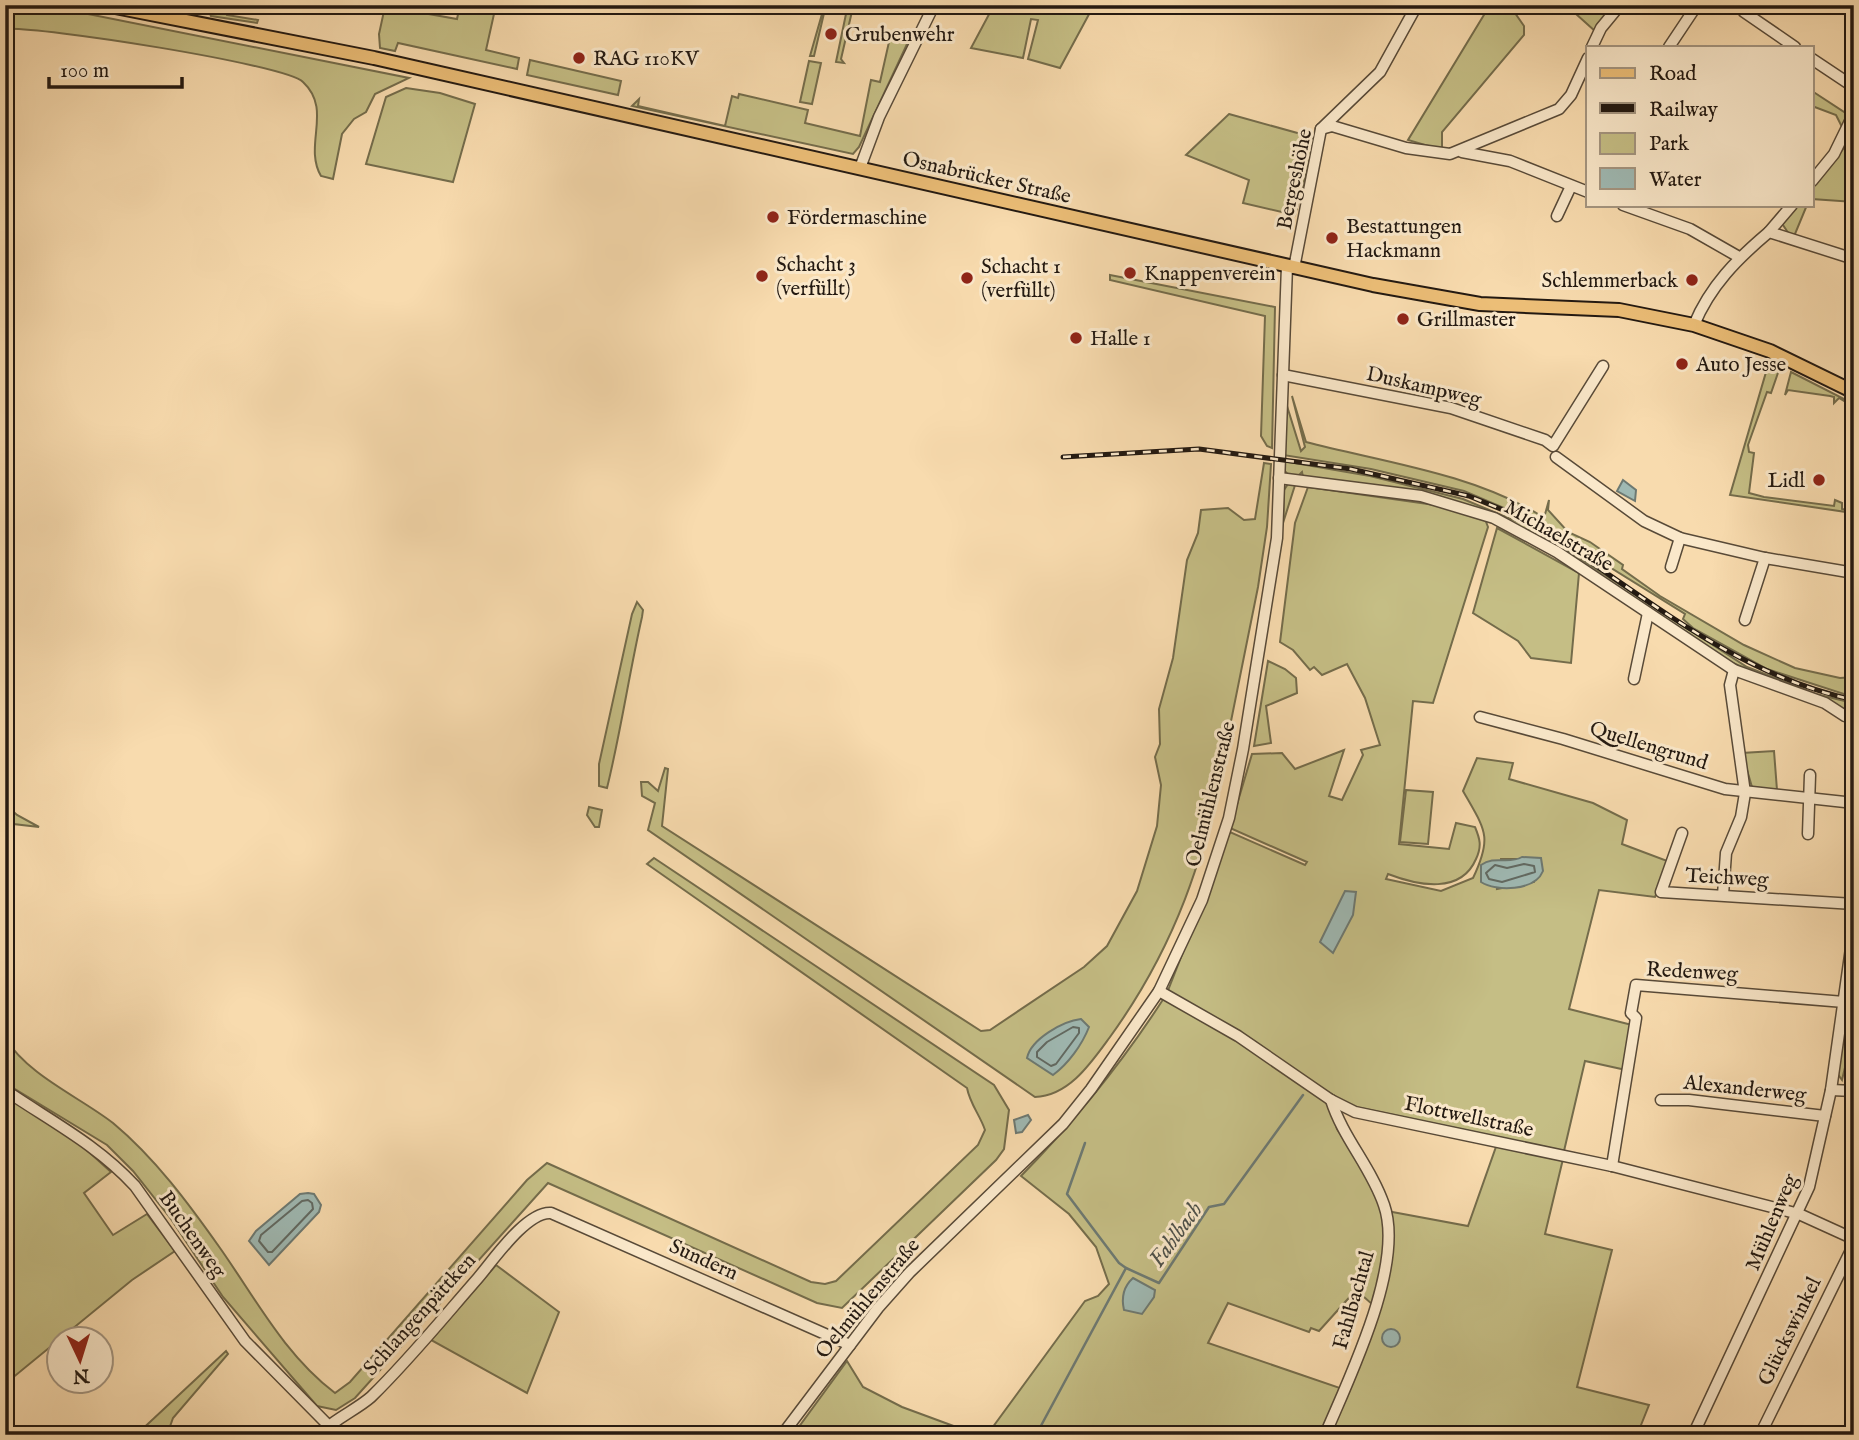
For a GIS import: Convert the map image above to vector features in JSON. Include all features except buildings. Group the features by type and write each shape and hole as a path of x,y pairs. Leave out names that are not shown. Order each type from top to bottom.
{"main road":[{"name":"Osnabrücker Straße","path":"105,5 374,58 1291,267 1443,299 1480,304 1619,310 1694,325 1770,351 1854,392"}],"street":[{"path":"860,168 880,117 933,5"},
{"name":"Bergeshöhe","path":"1291,267 1321,129 1380,72 1417,5"},
{"path":"1592,46 1601,28 1620,5"},
{"path":"1670,46 1697,5"},
{"path":"1744,12 1794,46"},
{"path":"1814,60 1854,87"},
{"path":"1458,152 1559,109 1571,95 1586,62"},
{"path":"1814,177 1834,154 1854,113"},
{"path":"1321,129 1332,126 1431,153 1458,152 1510,161 1586,191"},
{"path":"1558,216 1571,186"},
{"path":"1626,206 1690,229 1739,257"},
{"path":"1694,325 1716,283 1739,257 1769,232 1790,206"},
{"path":"1769,232 1854,258"},
{"name":"Oelmühlenstraße","path":"782,1435 850,1345 910,1272 1063,1124 1117,1055 1159,991 1202,900 1229,818 1261,649 1277,538 1283,375 1291,267"},
{"name":"Duskampweg","path":"1283,375 1451,408 1545,440 1553,446 1603,366"},
{"path":"1556,457 1644,521 1680,538 1765,558 1854,573"},
{"name":"Michaelstraße","path":"1279,478 1421,496 1458,505 1509,525 1557,552 1734,670 1825,703 1845,716 1854,718"},
{"path":"1671,566 1680,538"},
{"path":"1745,620 1765,558"},
{"path":"1634,679 1648,613"},
{"path":"1723,895 1726,853 1741,817 1745,793 1730,685 1734,670"},
{"name":"Quellengrund","path":"1480,717 1745,793 1854,803"},
{"path":"1808,834 1810,775"},
{"name":"Teichweg","path":"1682,832 1661,892 1854,904"},
{"name":"Mühlenweg","path":"1693,1435 1810,1187 1831,1090 1854,927"},
{"name":"Redenweg","path":"1612,1166 1636,1018 1631,1013 1636,985 1844,1002"},
{"name":"Flottwellstraße","path":"1159,991 1238,1036 1331,1100 1355,1112 1612,1166 1799,1214 1854,1242"},
{"name":"Buchenweg","path":"5,1090 82,1138 114,1164 135,1186 246,1341 328,1426"},
{"path":"1831,1090 1854,1091"},
{"name":"Fahlbachtal","path":"1325,1435 1371,1321 1389,1245 1385,1206 1339,1126 1331,1100"},
{"name":"Alexanderweg","path":"1661,1100 1689,1100 1825,1116"},
{"name":"Sundern","path":"541,1212 551,1213 850,1345"},
{"name":"Schlangenpättken","path":"320,1435 328,1426 359,1408 391,1377 502,1250 541,1212"},
{"name":"Glückswinkel","path":"1760,1435 1854,1242"}],"green space":[{"path":"5,5 53,7 409,78 375,94 366,112 354,119 342,134 333,179 321,176 316,164 316,104 312,93 303,82 286,74 253,66 160,48 63,33 5,29"},
{"path":"222,5 228,5 227,15 258,20 257,23 211,16 209,11 220,13"},
{"path":"460,5 496,5 486,50 519,58 517,69 398,43 395,51 380,48 379,34 384,11 394,12 395,8 457,19"},
{"path":"830,5 830,8 847,12 849,6 853,7 841,59 844,63 836,62 846,14 825,9 814,56 810,56 824,7"},
{"path":"994,5 1094,5 1060,68 1028,59 1038,20 1031,19 1023,58 971,48"},
{"path":"1490,5 1521,5 1515,13 1524,26 1524,35 1442,132 1442,150 1408,140"},
{"path":"1566,5 1614,5 1596,32"},
{"path":"891,33 906,35 908,42 859,147 853,154 632,106 639,99 638,106 725,126 732,96 738,98 739,94 808,110 805,123 860,136 871,80 880,82"},
{"path":"530,60 621,81 618,95 527,75"},
{"path":"809,61 821,63 812,104 800,102"},
{"path":"406,88 440,93 475,104 453,182 366,164 386,97"},
{"path":"1814,92 1847,114 1842,127 1836,115 1814,107"},
{"path":"1229,114 1312,137 1313,149 1295,215 1243,203 1249,180 1186,155"},
{"path":"1854,128 1854,202 1814,199 1814,184 1844,148"},
{"path":"1794,206 1807,206 1795,234 1789,234 1781,222"},
{"path":"1110,275 1275,307 1272,448 1267,446 1261,436 1265,316 1110,280"},
{"path":"1769,362 1780,367 1771,393 1767,392 1748,445 1749,452 1754,453 1749,493 1834,506 1835,500 1842,503 1842,509 1848,510 1849,504 1854,503 1853,513 1730,495"},
{"path":"1791,372 1854,404 1854,407 1839,398 1834,403 1834,397 1830,396 1788,390 1785,395"},
{"path":"1292,396 1306,442 1455,478 1511,500 1538,514 1537,522 1464,491 1371,469 1283,455 1287,406 1301,451 1305,447"},
{"path":"1283,461 1370,476 1463,499 1535,529 1551,545 1476,508 1303,477 1302,472 1298,476 1289,476 1284,470"},
{"path":"1264,463 1271,464 1267,527 1258,587 1228,736 1229,749 1209,828 1170,934 1134,1002 1087,1067 1058,1091 1035,1097 648,830 655,803 642,796 641,782 648,782 658,791 665,768 668,769 662,826 981,1031 990,1030 1084,967 1107,946 1137,891 1157,826 1161,785 1155,757 1160,744 1159,709 1173,658 1187,560 1198,533 1201,510 1228,508 1244,520 1255,519"},
{"path":"1296,482 1283,523 1284,490 1288,484"},
{"path":"1308,487 1456,508 1485,519 1488,527 1433,703 1413,701 1399,844 1449,849 1456,823 1475,827 1480,843 1478,854 1469,870 1450,882 1426,884 1388,874 1386,879 1441,891 1473,878 1483,852 1484,833 1463,791 1477,758 1513,763 1509,779 1593,803 1627,820 1622,844 1670,862 1655,897 1599,890 1569,1009 1632,1025 1626,1070 1585,1061 1564,1151 1351,1106 1167,993 1230,832 1305,865 1307,862 1230,828 1252,754 1282,753 1295,769 1344,750 1329,796 1342,800 1363,755 1361,750 1380,745 1365,698 1347,664 1322,675 1314,667 1310,670 1293,650 1280,642 1295,523","holes":["1501,859 1537,859 1534,882 1497,889"]},
{"path":"1549,500 1548,510 1568,532 1590,542 1660,596 1744,645 1795,668 1840,678 1854,677 1853,697 1767,669 1693,628 1683,619 1685,614 1542,525"},
{"path":"1497,528 1579,573 1571,663 1531,658 1518,641 1473,613"},
{"path":"1539,532 1747,667 1816,694 1853,703 1853,713 1728,661 1564,553"},
{"path":"637,602 643,610 642,617 607,788 599,786 599,764 632,614"},
{"path":"1268,661 1296,678 1297,693 1266,706 1271,743 1254,746"},
{"path":"1774,751 1777,790 1752,787 1742,753"},
{"path":"1406,790 1433,792 1428,844 1400,842"},
{"path":"5,804 17,815 39,827 5,823"},
{"path":"589,807 602,810 599,827 595,827 587,815"},
{"path":"654,858 994,1085 1009,1110 1004,1149 996,1160 842,1308 817,1303 548,1183 355,1398 336,1410 317,1406 223,1297 171,1219 133,1171 107,1145 5,1083 5,1038 27,1064 113,1123 157,1166 184,1198 286,1343 317,1378 335,1393 350,1382 527,1180 547,1163 811,1282 825,1284 836,1281 978,1145 985,1130 983,1125 967,1088 647,864"},
{"path":"1164,998 1235,1037 1329,1101 1337,1129 1367,1174 1382,1207 1387,1243 1373,1305 1356,1290 1319,1331 1311,1328 1309,1332 1228,1303 1208,1343 1340,1388 1320,1435 987,1435 1085,1301 1098,1296 1109,1284 1096,1247 1069,1214 1021,1176 1061,1134 1097,1090"},
{"path":"1847,1012 1854,1012 1854,1030 1842,1080 1837,1073"},
{"path":"5,1096 79,1143 111,1172 84,1193 113,1235 147,1214 175,1251 132,1280 78,1324 46,1324 46,1350 5,1384"},
{"path":"1497,1144 1563,1159 1545,1234 1612,1250 1577,1387 1649,1405 1637,1435 1326,1435 1356,1366 1391,1244 1387,1211 1468,1226"},
{"path":"496,1265 559,1312 527,1393 431,1340"},
{"path":"226,1351 228,1354 173,1418 167,1435 136,1435"},
{"path":"847,1361 863,1387 902,1407 978,1435 793,1435"}],"water":[{"path":"1623,480 1636,490 1635,501 1617,491"},
{"path":"1522,857 1541,858 1543,871 1532,883 1505,888 1481,882 1481,865"},
{"path":"1345,891 1356,892 1353,915 1333,953 1320,942"},
{"path":"1081,1019 1089,1027 1078,1047 1059,1071 1053,1075 1027,1058 1035,1044 1049,1032"},
{"path":"1028,1115 1031,1120 1022,1132 1016,1133 1014,1120"},
{"path":"300,1194 314,1194 321,1205 319,1212 269,1265 249,1241 256,1231"},
{"path":"1133,1278 1155,1290 1154,1297 1142,1314 1124,1310 1124,1292"},
{"path":"1391,1329 1397,1332 1400,1338 1397,1344 1391,1347 1385,1344 1382,1338 1385,1332"}],"waterway":[{"name":"Fahlbach","path":"1036,1435 1126,1268 1159,1283 1209,1207 1224,1204 1303,1095"},
{"path":"1085,1143 1067,1194 1119,1263 1126,1268"}],"railway":[{"path":"1063,457 1199,449 1351,469 1469,496 1525,519 1661,610 1734,654 1772,673 1854,700"}],"place":[{"name":"Grubenwehr","path":"831,34"},
{"name":"RAG 110KV","path":"579,58"},
{"name":"Fördermaschine","path":"773,217"},
{"name":"Bestattungen Hackmann","path":"1332,238"},
{"name":"Knappenverein","path":"1130,273"},
{"name":"Schacht 3 (verfüllt)","path":"762,276"},
{"name":"Schacht 1 (verfüllt)","path":"967,278"},
{"name":"Schlemmerback","path":"1692,280"},
{"name":"Grillmaster","path":"1403,319"},
{"name":"Halle 1","path":"1076,338"},
{"name":"Auto Jesse","path":"1682,364"},
{"name":"Lidl","path":"1819,480"}]}
